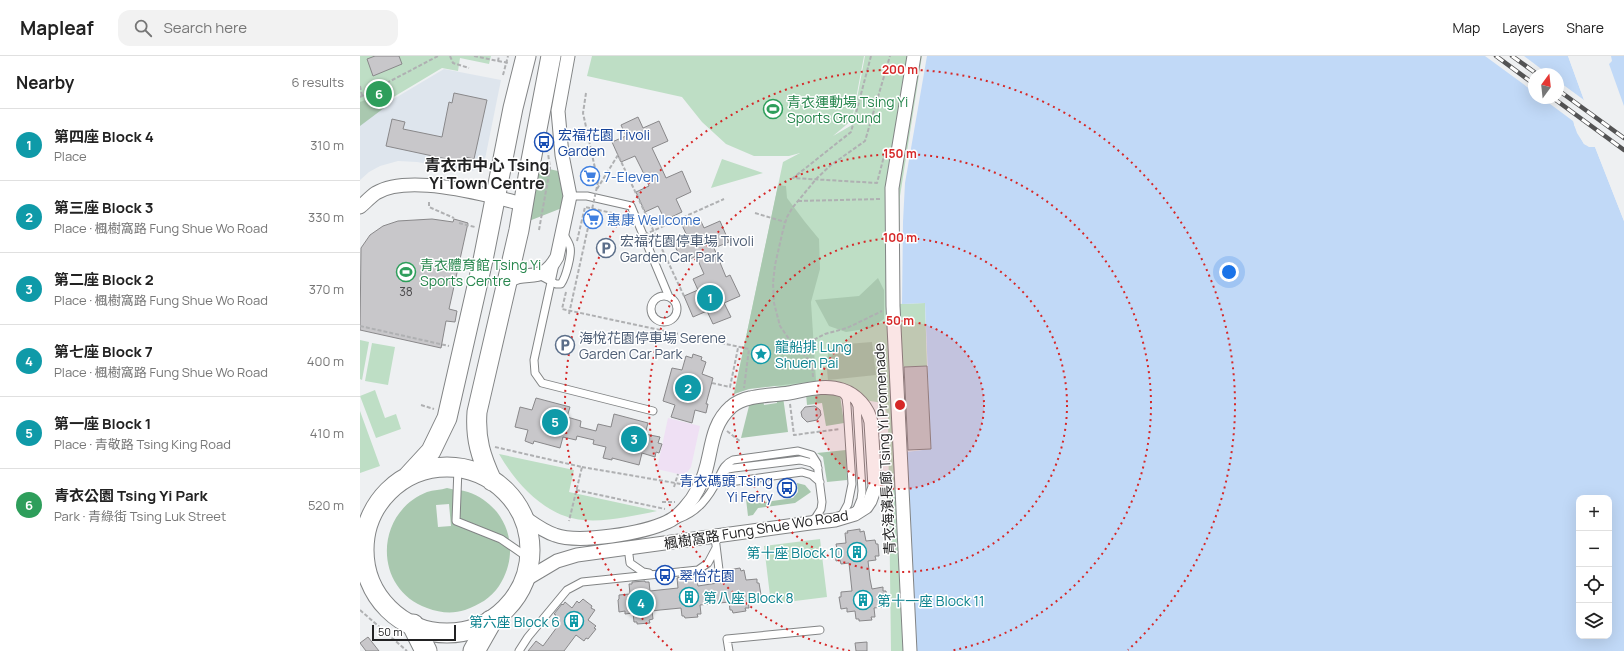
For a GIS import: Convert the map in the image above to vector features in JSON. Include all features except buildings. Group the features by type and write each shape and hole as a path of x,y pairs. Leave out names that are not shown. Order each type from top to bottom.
{"main road":[{"path":"492,481 478,446 476,424 477,412 507,282 551,56"},
{"path":"406,479 432,451 447,418 482,267 513,108 519,60"},
{"path":"360,519 379,503 391,489 422,471 440,468 458,468 476,473 505,490 515,502 524,517 529,536 530,559 525,580 517,596 491,621 472,629 452,633 432,632 413,626 400,618 388,608 378,596 369,579 364,560 365,540 370,520 379,503"},
{"path":"360,586 378,596"},
{"path":"474,651 491,621"},
{"path":"413,626 426,651"}],"street":[{"path":"507,282 510,279 539,275 546,272 552,266 557,257 570,196 562,155 558,111 568,56"},
{"name":"青衣海濱長廊 Tsing Yi Promenade","path":"910,651 893,306 892,188 914,56"},
{"path":"360,207 377,193 406,185 441,187 496,197 523,204"},
{"name":"楓樹窩路 Fung Shue Wo Road","path":"524,517 541,529 556,536 574,539 588,539 626,533 681,511 698,489 705,476 714,432 721,417 732,406 748,398 828,387 836,388 852,395 864,405 869,413 871,422 874,487 870,501 866,507 855,514 716,543 628,547 577,555 558,561 525,580"}],"lane":[{"path":"570,196 587,196 631,206 669,297"},
{"path":"539,275 556,284 561,284 564,280 570,245 563,232"},
{"path":"557,257 534,360 535,373 542,383 653,411"},
{"path":"539,275 547,286 548,300"},
{"path":"836,388 842,392 847,406 852,484 848,504 841,518"},
{"path":"668,516 684,517 695,510 708,497 725,465 733,460 798,451 812,455 818,468 822,502 821,509 810,523"},
{"path":"458,468 456,521 501,539 530,559"},
{"path":"716,484 802,472 812,475 820,482"},
{"path":"519,651 528,637 566,590 582,582 698,570 708,563 716,543"},
{"path":"716,543 720,578"},
{"path":"628,547 630,563 643,572 660,574"},
{"path":"728,651 727,639 820,630"}],"path":[{"path":"360,86 361,97 407,71 438,56"},
{"path":"450,56 453,63 469,68"},
{"path":"474,56 498,61 519,60"},
{"path":"498,61 499,56"},
{"path":"503,75 508,56"},
{"path":"871,56 850,132 793,178 877,183"},
{"path":"813,384 812,363 789,339 780,326 774,303 775,265 785,222 797,202 815,180 831,165 865,141 890,56"},
{"path":"569,314 598,182 583,113 586,93"},
{"path":"539,230 550,168 548,152"},
{"path":"628,242 724,199"},
{"path":"797,202 893,199"},
{"path":"430,202 429,207 454,218"},
{"path":"577,243 585,207 621,215 634,213"},
{"path":"755,213 785,222"},
{"path":"459,223 480,228"},
{"path":"567,287 562,309 749,350 744,393"},
{"path":"798,348 825,334 847,328 893,306"},
{"path":"360,326 450,346"},
{"path":"712,383 730,387 738,348"},
{"path":"788,393 794,435 840,429"},
{"path":"421,406 434,409"},
{"path":"722,429 741,442"},
{"path":"492,447 582,468 690,485"},
{"path":"569,521 582,468"},
{"path":"674,488 678,474"},
{"path":"576,490 668,516"},
{"path":"662,502 676,502"},
{"path":"360,610 407,651"}],"shaded area":[{"path":"444,69 501,80 484,164 479,169 471,171 417,162 398,161 380,166 369,172 360,180 360,119"},
{"path":"668,418 700,426 691,467 686,474 678,474 657,469"}],"green space":[{"path":"360,56 491,56 489,64 460,58 458,71 442,68 360,117"},
{"path":"592,56 864,56 852,120 833,136 852,125 865,56 922,56 900,196 898,304 925,303 927,366 898,367 916,651 891,651 888,416 883,403 774,386 750,388 734,394 783,162 800,153 789,156 754,156 726,144 702,122 682,97 587,76"},
{"path":"376,96 384,108 360,126 360,102"},
{"path":"722,159 763,173 711,188"},
{"path":"540,167 558,171 564,199 562,208 529,221"},
{"path":"778,185 786,186 787,198 819,239 820,269 811,302 816,381 749,389 734,394"},
{"path":"878,278 884,290 884,319 871,328 846,332 829,326 815,300 859,296"},
{"path":"360,340 369,342 362,380 360,379"},
{"path":"872,342 876,375 828,380 827,357 834,345"},
{"path":"372,343 395,347 388,385 365,381"},
{"path":"375,390 385,418 396,414 401,429 376,438 360,396"},
{"path":"830,391 840,395 844,423 826,426 822,403 807,405 806,394"},
{"path":"783,397 788,432 741,438 750,402 763,400 764,405 777,403 776,398"},
{"path":"360,411 380,466 360,473"},
{"path":"846,450 847,480 827,482 823,457 817,453"},
{"path":"499,454 574,470 569,492 657,511 601,520 569,518 545,506 523,487 514,477"},
{"path":"797,483 805,485 811,492 795,503 758,508 753,515 748,516 746,499 755,498 759,503 793,498 798,492"},
{"path":"447,488 468,492 482,499 493,508 507,531 510,545 506,572 499,586 488,598 465,610 442,612 427,608 409,598 397,585 389,568 387,551 389,533 397,516 410,502 427,492","holes":["449,504 451,526 438,527 436,505"]},
{"path":"820,539 827,597 771,604 764,546"}],"water":[{"path":"927,56 1568,56 1584,100 1574,106 1574,125 1584,144 1595,147 1624,221 1624,651 916,651 906,452 931,449 925,303 902,304 905,183"},
{"path":"1611,56 1624,56 1624,106 1609,64 1612,61"}],"pier":[{"path":"1485,56 1524,56 1540,68 1528,68 1528,88"},
{"path":"1568,56 1570,56 1586,99 1576,107 1574,117 1575,124 1585,142 1596,146 1624,215 1624,221 1595,147 1589,147 1584,144 1577,133 1573,121 1550,104 1564,104 1564,85 1584,100"}],"railway":[{"path":"1496,56 1528,80"},
{"path":"1512,56 1529,68"},
{"path":"1564,94 1624,138"},
{"path":"1561,104 1624,150"}],"place":[{"name":"青衣公園 Tsing Yi Park","path":"379,94"},
{"name":"青衣運動場 Tsing Yi Sports Ground","path":"773,109"},
{"name":"宏福花園 Tivoli Garden","path":"544,142"},
{"name":"7-Eleven","path":"590,176"},
{"name":"惠康 Wellcome","path":"593,219"},
{"name":"宏福花園停車場 Tivoli Garden Car Park","path":"606,248"},
{"name":"青衣體育館 Tsing Yi Sports Centre","path":"406,272"},
{"name":"第四座 Block 4","path":"710,298"},
{"name":"海悅花園停車場 Serene Garden Car Park","path":"565,345"},
{"name":"龍船排 Lung Shuen Pai","path":"761,354"},
{"name":"第三座 Block 3","path":"688,388"},
{"name":"第一座 Block 1","path":"555,422"},
{"name":"第二座 Block 2","path":"634,439"},
{"name":"青衣碼頭 Tsing Yi Ferry","path":"787,488"},
{"name":"第十座 Block 10","path":"857,552"},
{"name":"翠怡花園","path":"665,575"},
{"name":"第八座 Block 8","path":"689,597"},
{"name":"第十一座 Block 11","path":"863,600"},
{"name":"第七座 Block 7","path":"641,603"},
{"name":"第六座 Block 6","path":"574,621"}],"district":[{"name":"青衣市中心 Tsing Yi Town Centre","path":"487,174"}]}
